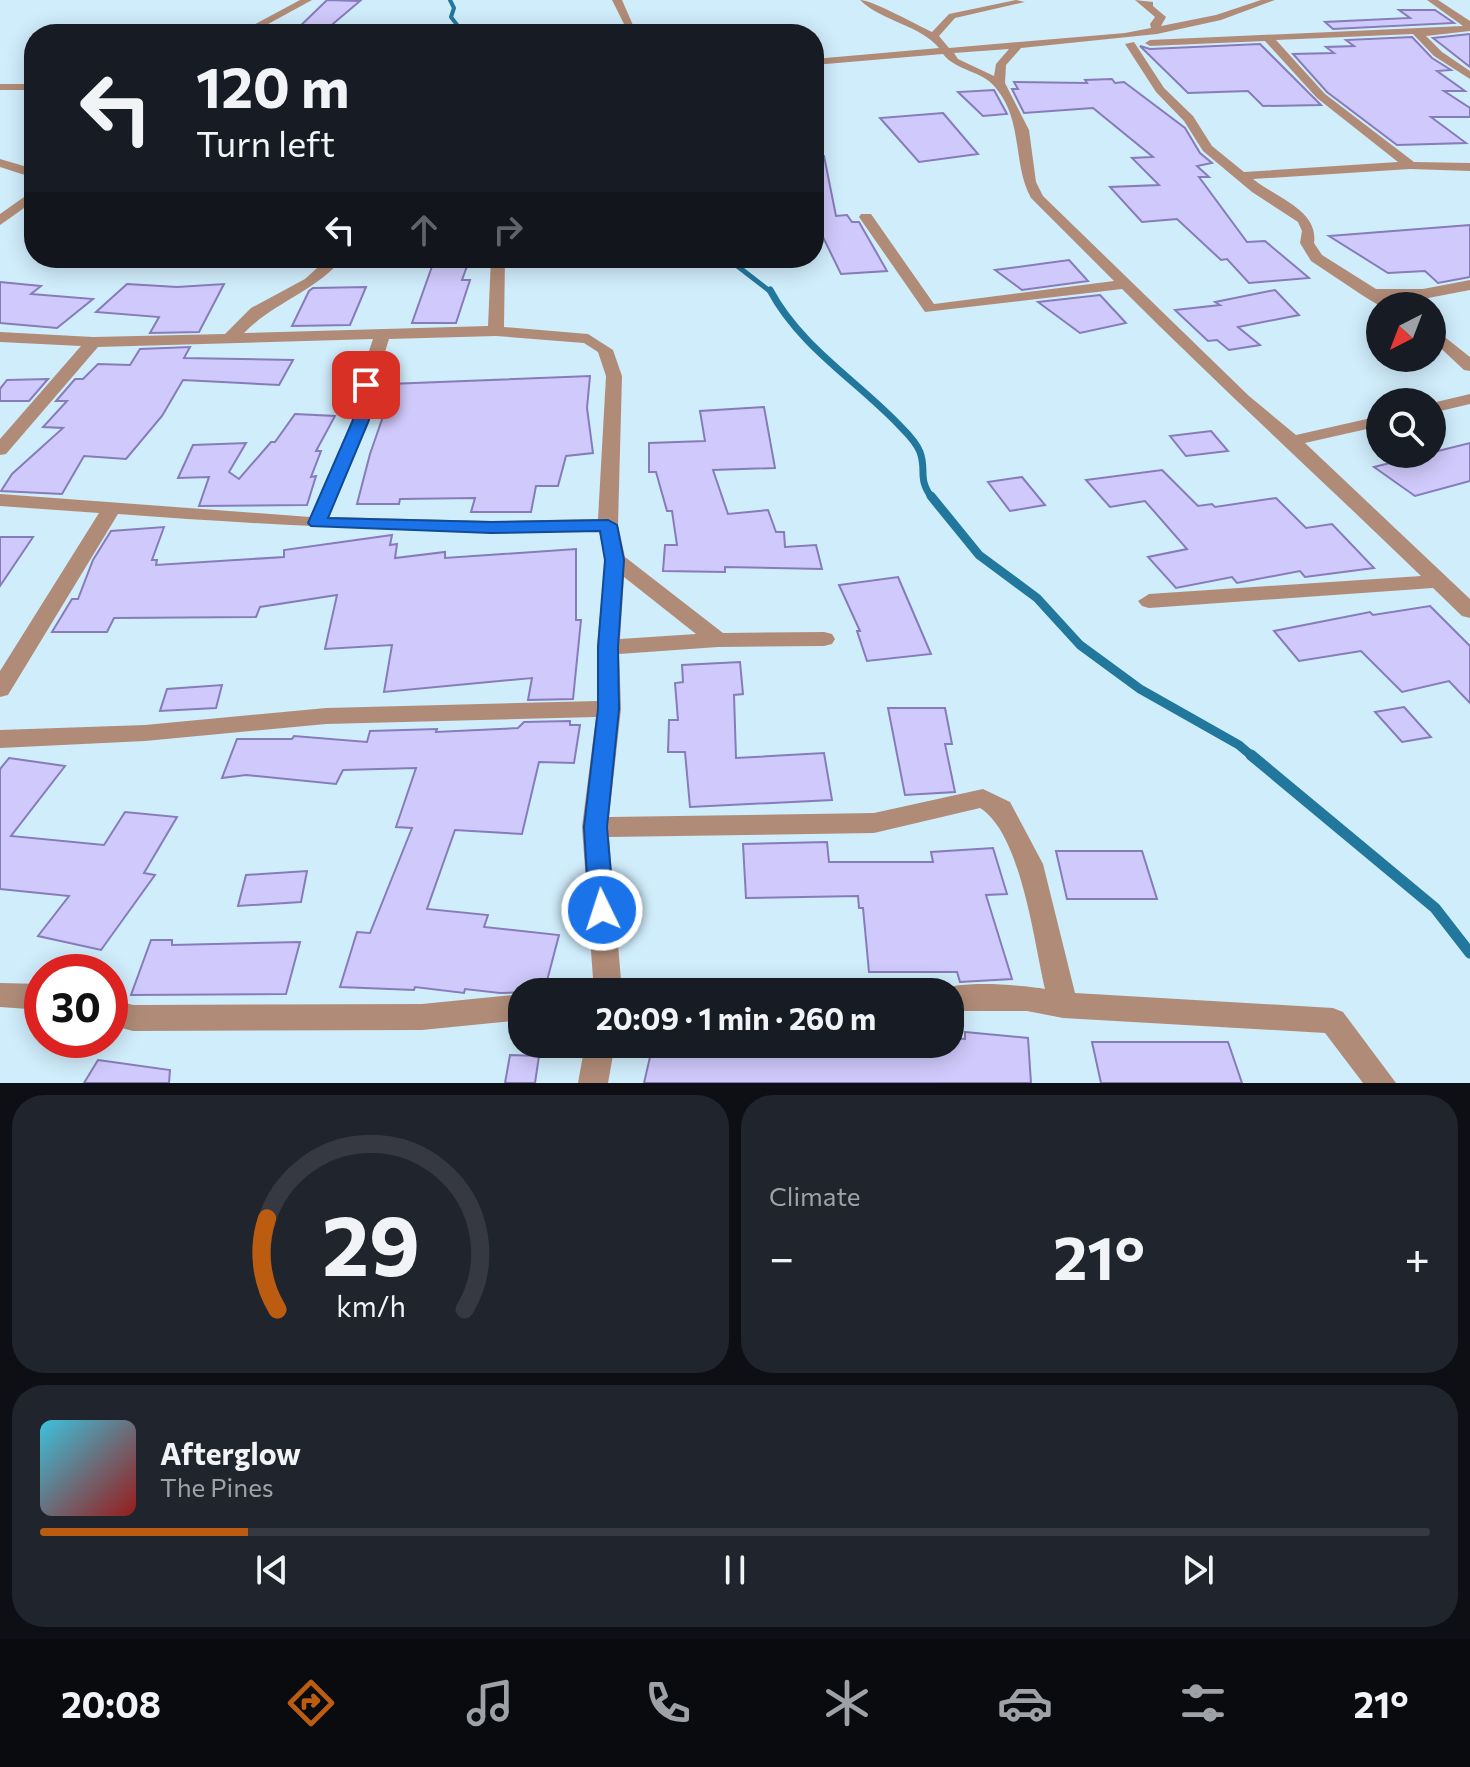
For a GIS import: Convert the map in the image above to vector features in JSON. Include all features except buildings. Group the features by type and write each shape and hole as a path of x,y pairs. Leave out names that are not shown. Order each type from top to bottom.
{"street":[{"path":"261,24 307,0"},
{"path":"617,0 629,24"},
{"path":"865,0 885,15 934,36 947,52 970,70 999,83"},
{"path":"1140,0 1150,4 1148,7 1161,17 1155,24 1157,31"},
{"path":"824,61 1157,31 1218,18 1270,0"},
{"path":"1432,0 1470,27"},
{"path":"934,36 952,16 1020,2"},
{"path":"1067,41 1130,44 1470,27"},
{"path":"1430,30 1418,34 1419,38 1470,76"},
{"path":"1269,39 1321,96 1410,165"},
{"path":"1130,44 1160,90 1189,119 1207,148 1304,220 1309,231 1307,243 1316,258 1367,292"},
{"path":"1017,46 1001,64 999,83 1023,130 1029,182 1038,198 1243,400 1292,441 1470,611"},
{"path":"0,87 24,87"},
{"path":"0,163 24,169"},
{"path":"1242,176 1410,165 1470,167"},
{"path":"0,221 7,211 24,200"},
{"path":"866,217 930,309 1126,284"},
{"path":"229,339 256,311 299,289 324,268"},
{"path":"496,331 498,268"},
{"path":"1433,292 1470,285"},
{"path":"0,337 93,342 496,331 588,339 605,350 614,376 608,525 615,560 608,647 609,709 595,827 607,978"},
{"path":"317,523 361,420 358,410 382,335"},
{"path":"0,450 93,342"},
{"path":"1446,345 1470,366"},
{"path":"1446,405 1470,399"},
{"path":"1292,441 1366,424"},
{"path":"0,500 317,523 491,527 608,525"},
{"path":"0,689 112,508"},
{"path":"615,560 718,640"},
{"path":"1149,601 1438,581"},
{"path":"608,647 718,640 824,639"},
{"path":"0,739 145,733 326,716 609,709"},
{"path":"595,827 874,823 983,798 1001,809 1030,864 1063,1005"},
{"path":"0,995 24,996"},
{"path":"964,998 1027,998 1063,1005 1333,1021 1381,1083"},
{"path":"128,1017 422,1017 508,1008"},
{"path":"593,1083 597,1058"}],"waterway":[{"path":"450,0 454,8 451,17 456,24"},
{"path":"740,268 771,292"},
{"path":"770,290 783,311 814,347 912,439 920,452 923,480 932,498"},
{"path":"931,496 979,555 1037,598 1080,645 1140,689 1239,745 1253,757"},
{"path":"1251,755 1435,908 1470,953"}],"route":[{"path":"366,385 358,410 361,420 317,523 491,527 608,525 615,560 608,647 609,709 595,827 602,910"}]}
